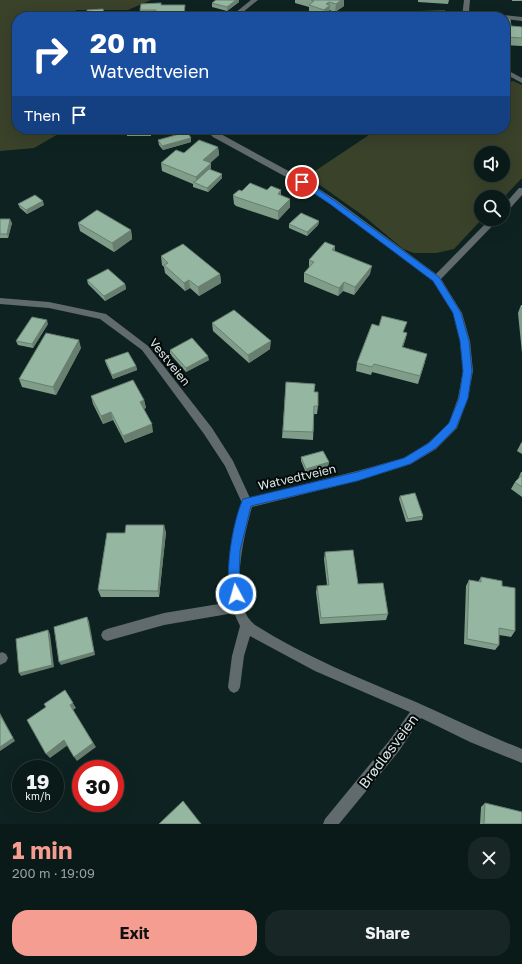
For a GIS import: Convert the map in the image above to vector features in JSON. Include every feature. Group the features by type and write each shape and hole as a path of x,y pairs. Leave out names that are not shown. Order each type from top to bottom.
{"street":[{"path":"239,12 255,0"},
{"path":"465,12 467,0"},
{"path":"510,18 522,19"},
{"path":"510,74 522,81"},
{"name":"Watvedtveien","path":"215,134 308,186 333,202 436,279 457,313 465,341 468,371 463,398 453,425 432,446 407,461 357,476 247,502 235,551 233,582 238,607 246,626"},
{"path":"510,203 522,190"},
{"path":"436,279 488,226"},
{"name":"Vestveien","path":"0,301 48,305 103,316 145,348 208,431 229,464 247,502"},
{"path":"107,635 164,619 238,607"},
{"path":"234,687 238,656 246,626 289,653 419,710"},
{"name":"Brødløsveien","path":"330,824 394,746 419,710 474,737 522,756"}],"green space":[{"path":"0,0 151,0 128,10 12,12 12,134 58,134 34,148 0,151"},
{"path":"513,81 522,85 522,178 510,191 474,190 474,226 475,226 454,249 436,253 414,253 403,249 365,217 310,178 312,173 370,134 510,134 510,82"}],"building":[{"path":"216,0 236,0 227,7 212,3"},
{"path":"311,0 341,0 336,4 329,2 326,4 330,5 324,10 309,5 314,1"},
{"path":"161,3 161,5 185,5 184,12 156,12 156,10 140,10 141,4"},
{"path":"103,9 104,12 87,12 87,10"},
{"path":"445,11 445,12 394,12"},
{"path":"510,19 511,26 522,27 522,38 510,37"},
{"path":"180,134 188,134 191,138 162,146 158,140"},
{"path":"199,140 218,147 203,160 211,163 196,177 161,163 176,150 184,153"},
{"path":"209,169 222,174 207,188 193,182 196,181"},
{"path":"250,183 267,190 271,186 281,190 278,194 290,199 278,211 233,195 239,190 242,191"},
{"path":"35,195 43,201 26,210 18,204"},
{"path":"97,210 131,230 112,243 78,223"},
{"path":"301,213 319,221 307,232 289,224"},
{"path":"0,219 10,219 7,234 0,234"},
{"path":"325,242 335,246 332,250 372,266 355,287 344,282 339,288 304,273 314,262 309,260"},
{"path":"183,244 220,274 198,287 189,280 184,283 164,265 168,263 161,256"},
{"path":"108,269 125,284 104,296 87,280"},
{"path":"234,310 271,341 248,355 212,323"},
{"path":"382,316 407,322 403,332 407,333 402,347 427,354 420,376 374,364 372,367 357,363 372,324 379,326"},
{"path":"32,317 47,320 32,344 16,341"},
{"path":"46,333 79,340 53,387 19,379"},
{"path":"192,338 208,356 186,368 170,350"},
{"path":"128,352 136,366 112,375 105,360"},
{"path":"133,380 144,400 140,402 152,424 123,436 111,412 101,416 91,396"},
{"path":"286,382 315,384 314,392 318,392 318,406 314,406 313,432 283,431"},
{"path":"323,451 329,462 306,469 301,457"},
{"path":"522,475 522,487 515,482"},
{"path":"415,493 423,516 408,519 400,496"},
{"path":"126,525 164,525 158,591 98,590 107,533 125,533"},
{"path":"353,550 358,584 383,583 388,614 321,618 317,586 329,585 325,552"},
{"path":"481,577 502,581 502,586 515,588 515,631 499,628 499,645 467,639 469,580 481,582"},
{"path":"87,617 94,652 59,662 54,627"},
{"path":"48,630 52,665 19,673 16,639"},
{"path":"65,690 73,703 70,705 93,743 74,757 64,740 46,754 27,720 46,707 44,704"},
{"path":"0,715 13,738 0,747"},
{"path":"183,801 201,824 159,824"},
{"path":"485,803 522,812 522,824 484,824"}],"route":[{"path":"236,594 233,582 235,551 247,502 357,476 407,461 432,446 453,425 463,398 468,371 465,341 457,313 436,279 333,202 302,182"}]}
